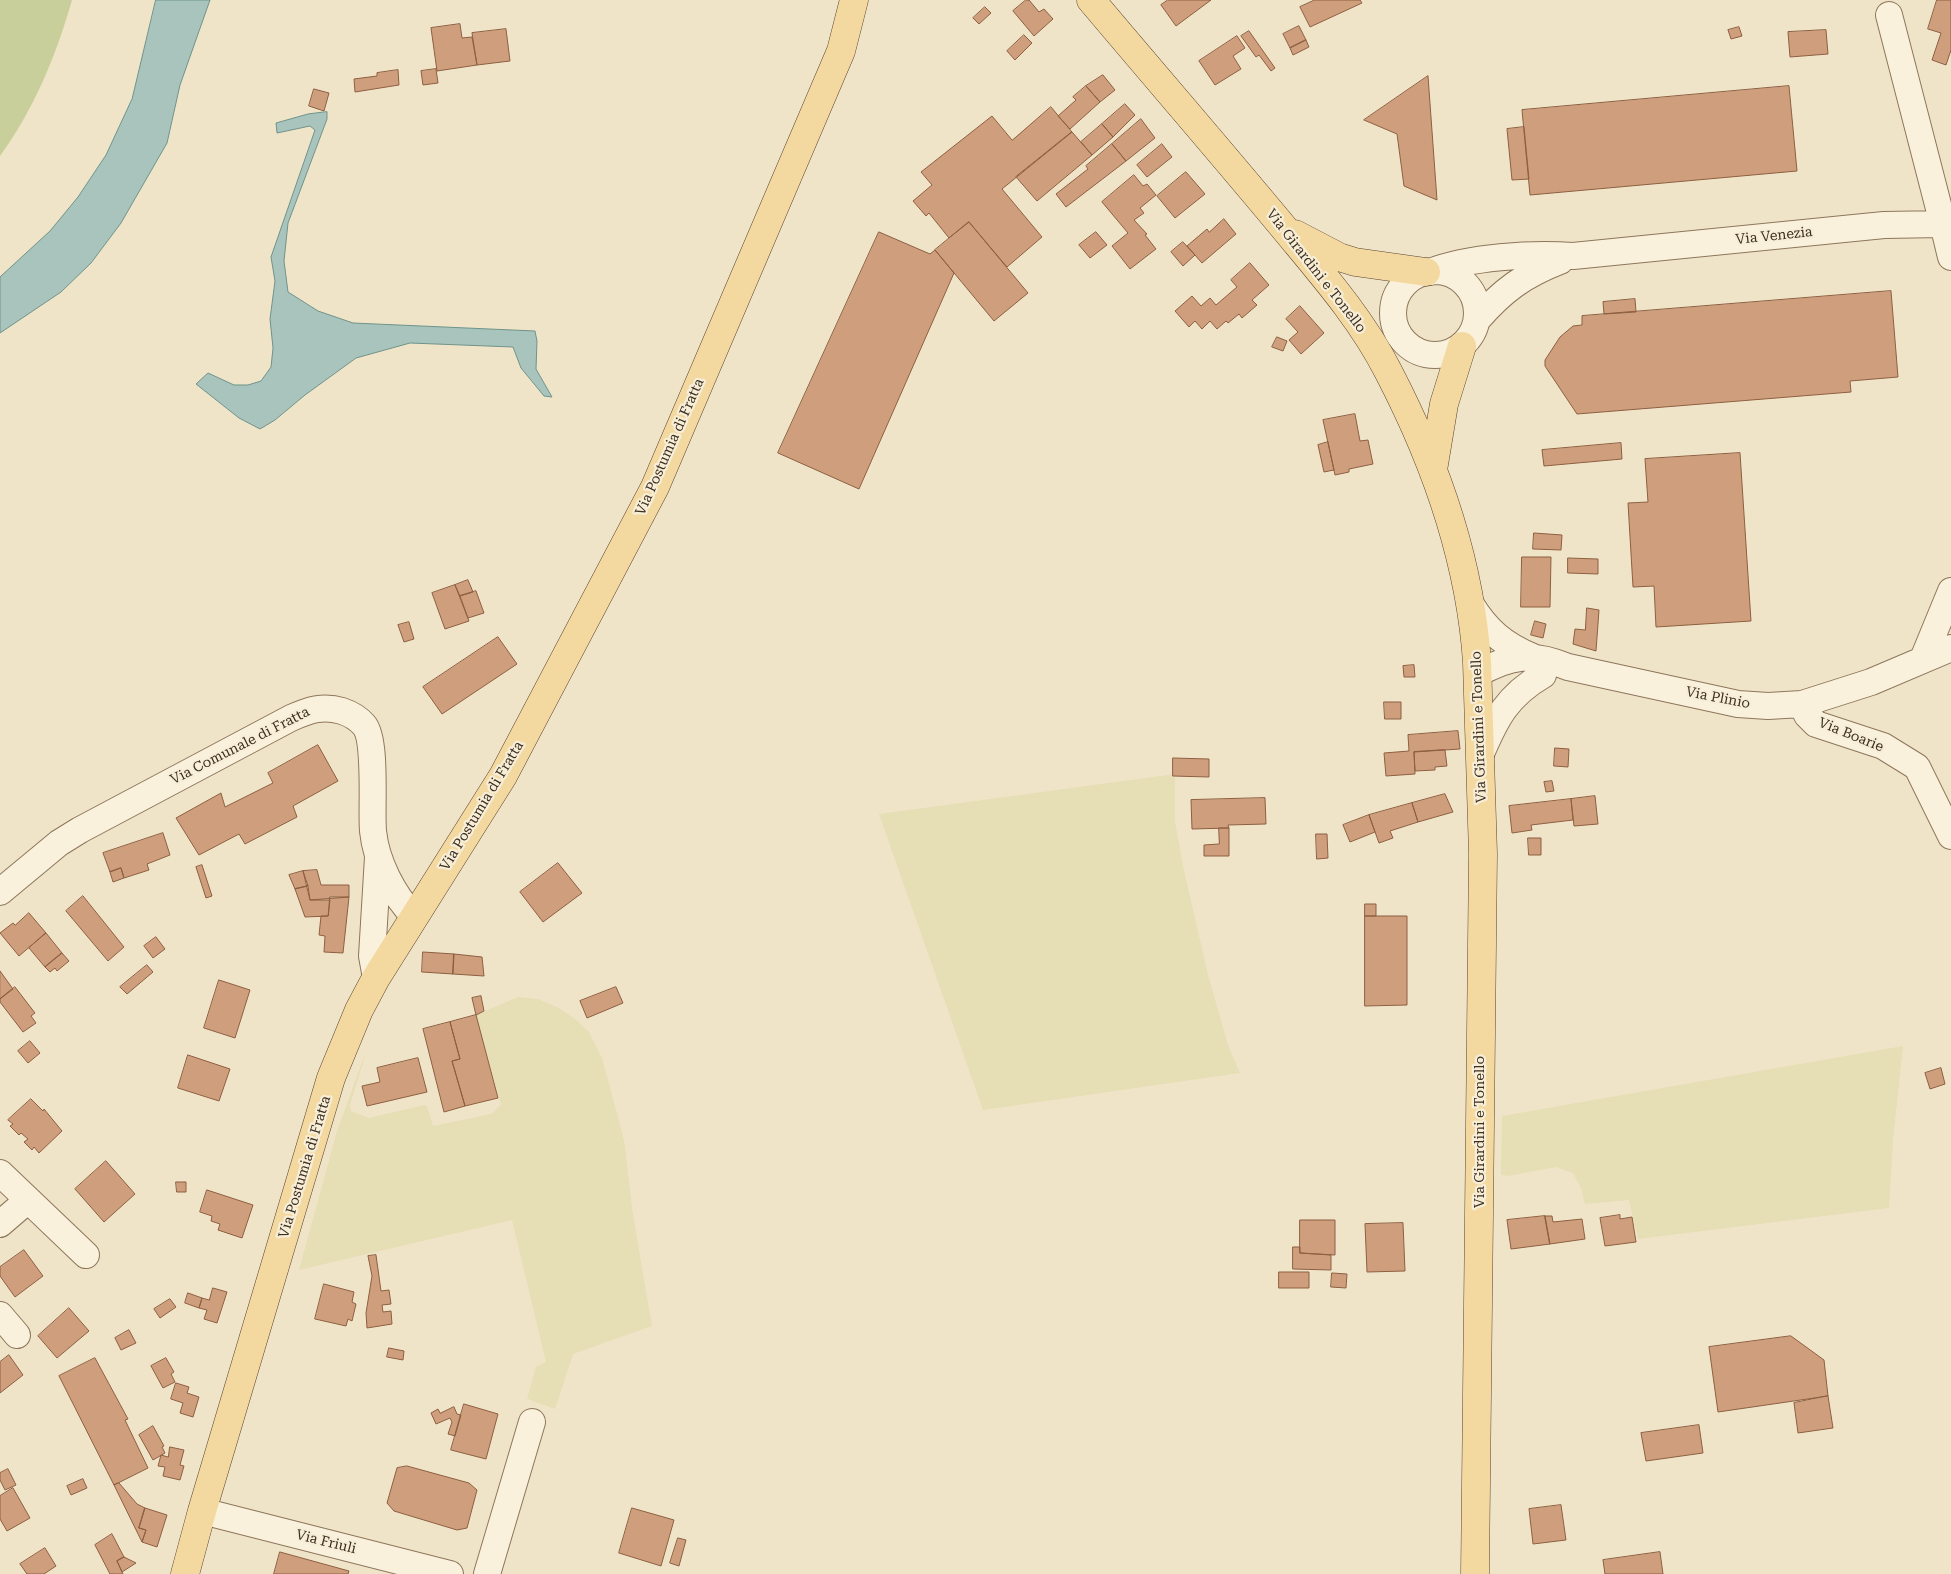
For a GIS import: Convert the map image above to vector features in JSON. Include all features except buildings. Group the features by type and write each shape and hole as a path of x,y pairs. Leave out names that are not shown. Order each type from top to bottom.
{"main road":[{"name":"Via Postumia di Fratta","path":"185,1574 202,1511 332,1078 360,1010 376,978 414,916 504,776 655,487 841,51 854,0"},
{"name":"Via Girardini e Tonello","path":"1091,0 1283,227 1337,294 1388,370 1433,470 1459,554 1475,636 1483,854 1475,1574"},
{"path":"1283,227 1339,257 1355,262 1428,272"},
{"path":"1433,470 1444,404 1462,346"}],"street":[{"path":"1889,15 1951,257"},
{"name":"Via Venezia","path":"1428,272 1450,264 1548,254 1572,256 1884,224 1942,224"},
{"name":"Via Venezia","path":"1477,320 1499,295 1517,281 1537,270 1572,256"},
{"path":"1428,272 1452,274 1469,288 1475,298 1477,320 1472,334 1462,346 1451,352 1439,355 1426,354 1415,350 1398,332 1394,319 1394,307 1398,295 1414,277 1428,272"},
{"path":"1923,659 1951,591"},
{"path":"1470,603 1479,618 1498,638 1548,666 1507,702 1480,756"},
{"name":"Via Plinio","path":"1477,674 1506,681 1520,681 1548,666 1738,704 1768,706 1802,704 1870,682 1951,648"},
{"name":"Via Boarie","path":"1802,704 1807,715 1816,724 1883,746 1917,767 1951,836"},
{"name":"Via Comunale di Fratta","path":"0,892 59,843 80,830 313,708 332,708 352,714 366,726 371,744 373,832 378,854 399,901 414,916"},
{"path":"376,978 372,956 378,854"},
{"path":"0,1173 86,1255"},
{"path":"0,1224 28,1200"},
{"path":"0,1315 17,1335"},
{"path":"487,1574 532,1422"},
{"name":"Via Friuli","path":"202,1511 450,1574"}],"shaded area":[{"path":"1175,774 1175,822 1183,866 1208,975 1228,1045 1240,1073 983,1110 879,814"},
{"path":"518,997 538,999 559,1008 575,1019 589,1032 602,1058 624,1140 633,1215 652,1326 573,1354 555,1409 527,1399 536,1367 546,1362 512,1220 299,1270 337,1131 368,1046 350,1105 351,1111 369,1118 424,1105 427,1106 433,1126 491,1114 501,1105 476,1015"},
{"path":"1903,1046 1893,1140 1889,1208 1638,1239 1629,1200 1585,1204 1581,1188 1573,1173 1556,1167 1508,1176 1501,1175 1502,1116"}],"green space":[{"path":"0,0 72,0 59,41 34,101 0,156"}],"water":[{"path":"156,0 210,0 180,85 167,143 121,223 91,263 61,292 0,333 0,277 50,231 78,197 106,155 132,99"},
{"path":"327,112 327,119 288,223 284,261 288,292 318,311 353,323 535,331 537,341 536,369 552,397 544,396 521,368 513,347 410,343 356,358 305,395 275,420 260,429 239,418 196,384 208,373 234,385 248,385 261,381 271,367 273,348 270,319 275,281 271,257 315,130 310,126 277,133 276,123 308,114"}]}
